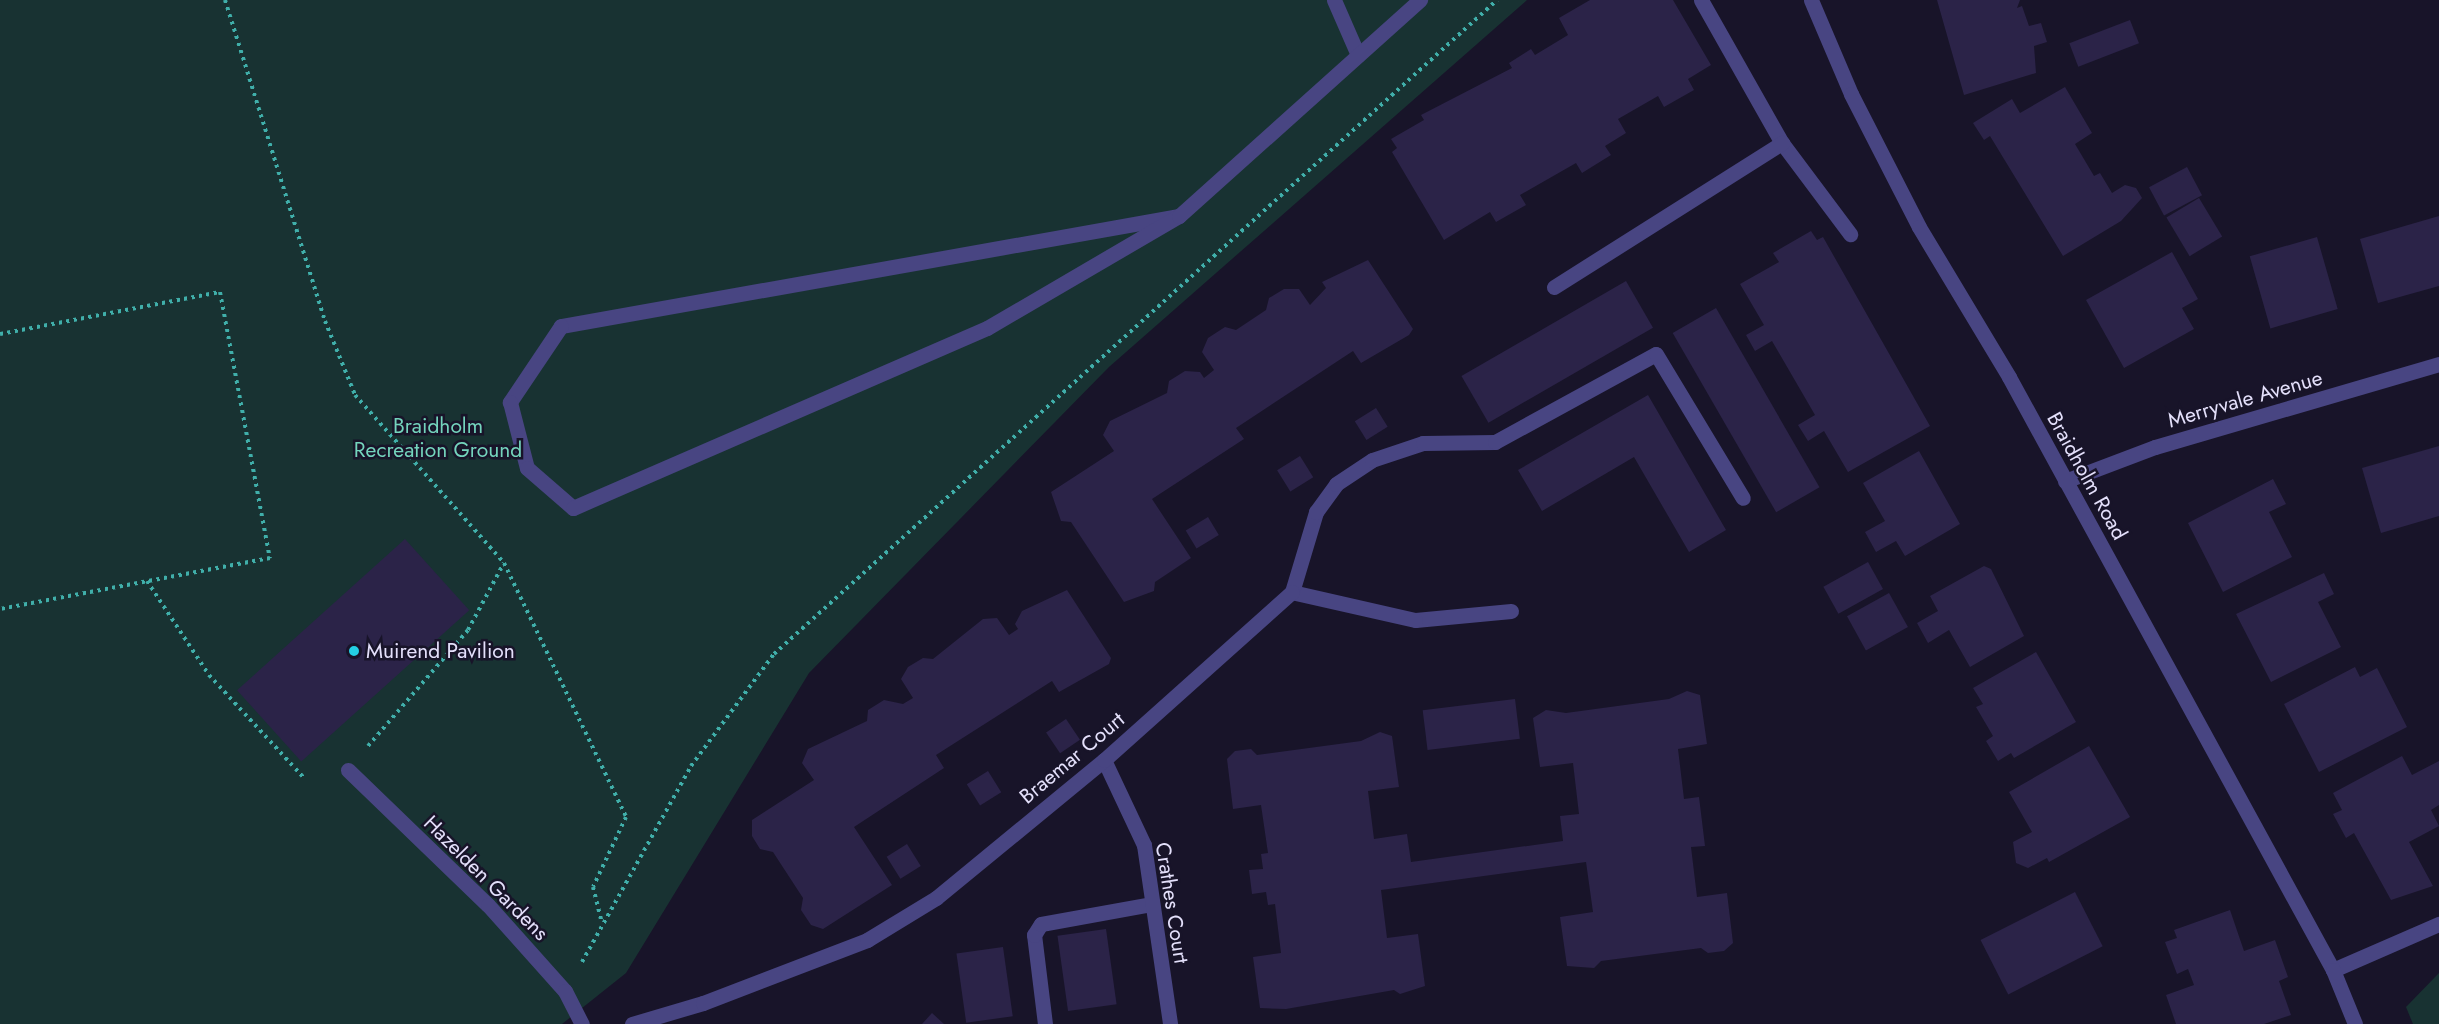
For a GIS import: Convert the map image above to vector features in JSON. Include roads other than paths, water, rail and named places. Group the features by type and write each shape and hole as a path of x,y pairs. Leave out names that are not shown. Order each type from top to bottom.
{"street":[{"path":"1334,0 1358,55"},
{"path":"1179,216 561,326 510,402 527,468 573,508 987,328 1179,216 1420,0"},
{"path":"1701,0 1782,144 1850,234"},
{"name":"Braidholm Road","path":"1810,0 1851,94 1919,227 2065,481 2333,970 2355,1024"},
{"path":"1554,287 1782,144"},
{"path":"1511,611 1415,621 1292,592 1316,512 1336,484 1372,460 1422,443 1495,442 1656,354 1743,498"},
{"name":"Merryvale Avenue","path":"2065,481 2155,447 2439,364"},
{"name":"Braemar Court","path":"632,1024 703,1003 867,940 936,898 1104,760 1292,592"},
{"name":"Crathes Court","path":"1104,760 1144,845 1170,1024"},
{"name":"Hazelden Gardens","path":"348,770 455,870 565,991 582,1024"},
{"path":"1045,1024 1034,935 1041,924 1152,904"},
{"path":"2333,970 2439,924"}],"place":[{"name":"Muirend Pavilion","path":"354,651"}],"park label":[{"name":"Braidholm Recreation Ground","path":"438,438"}]}
